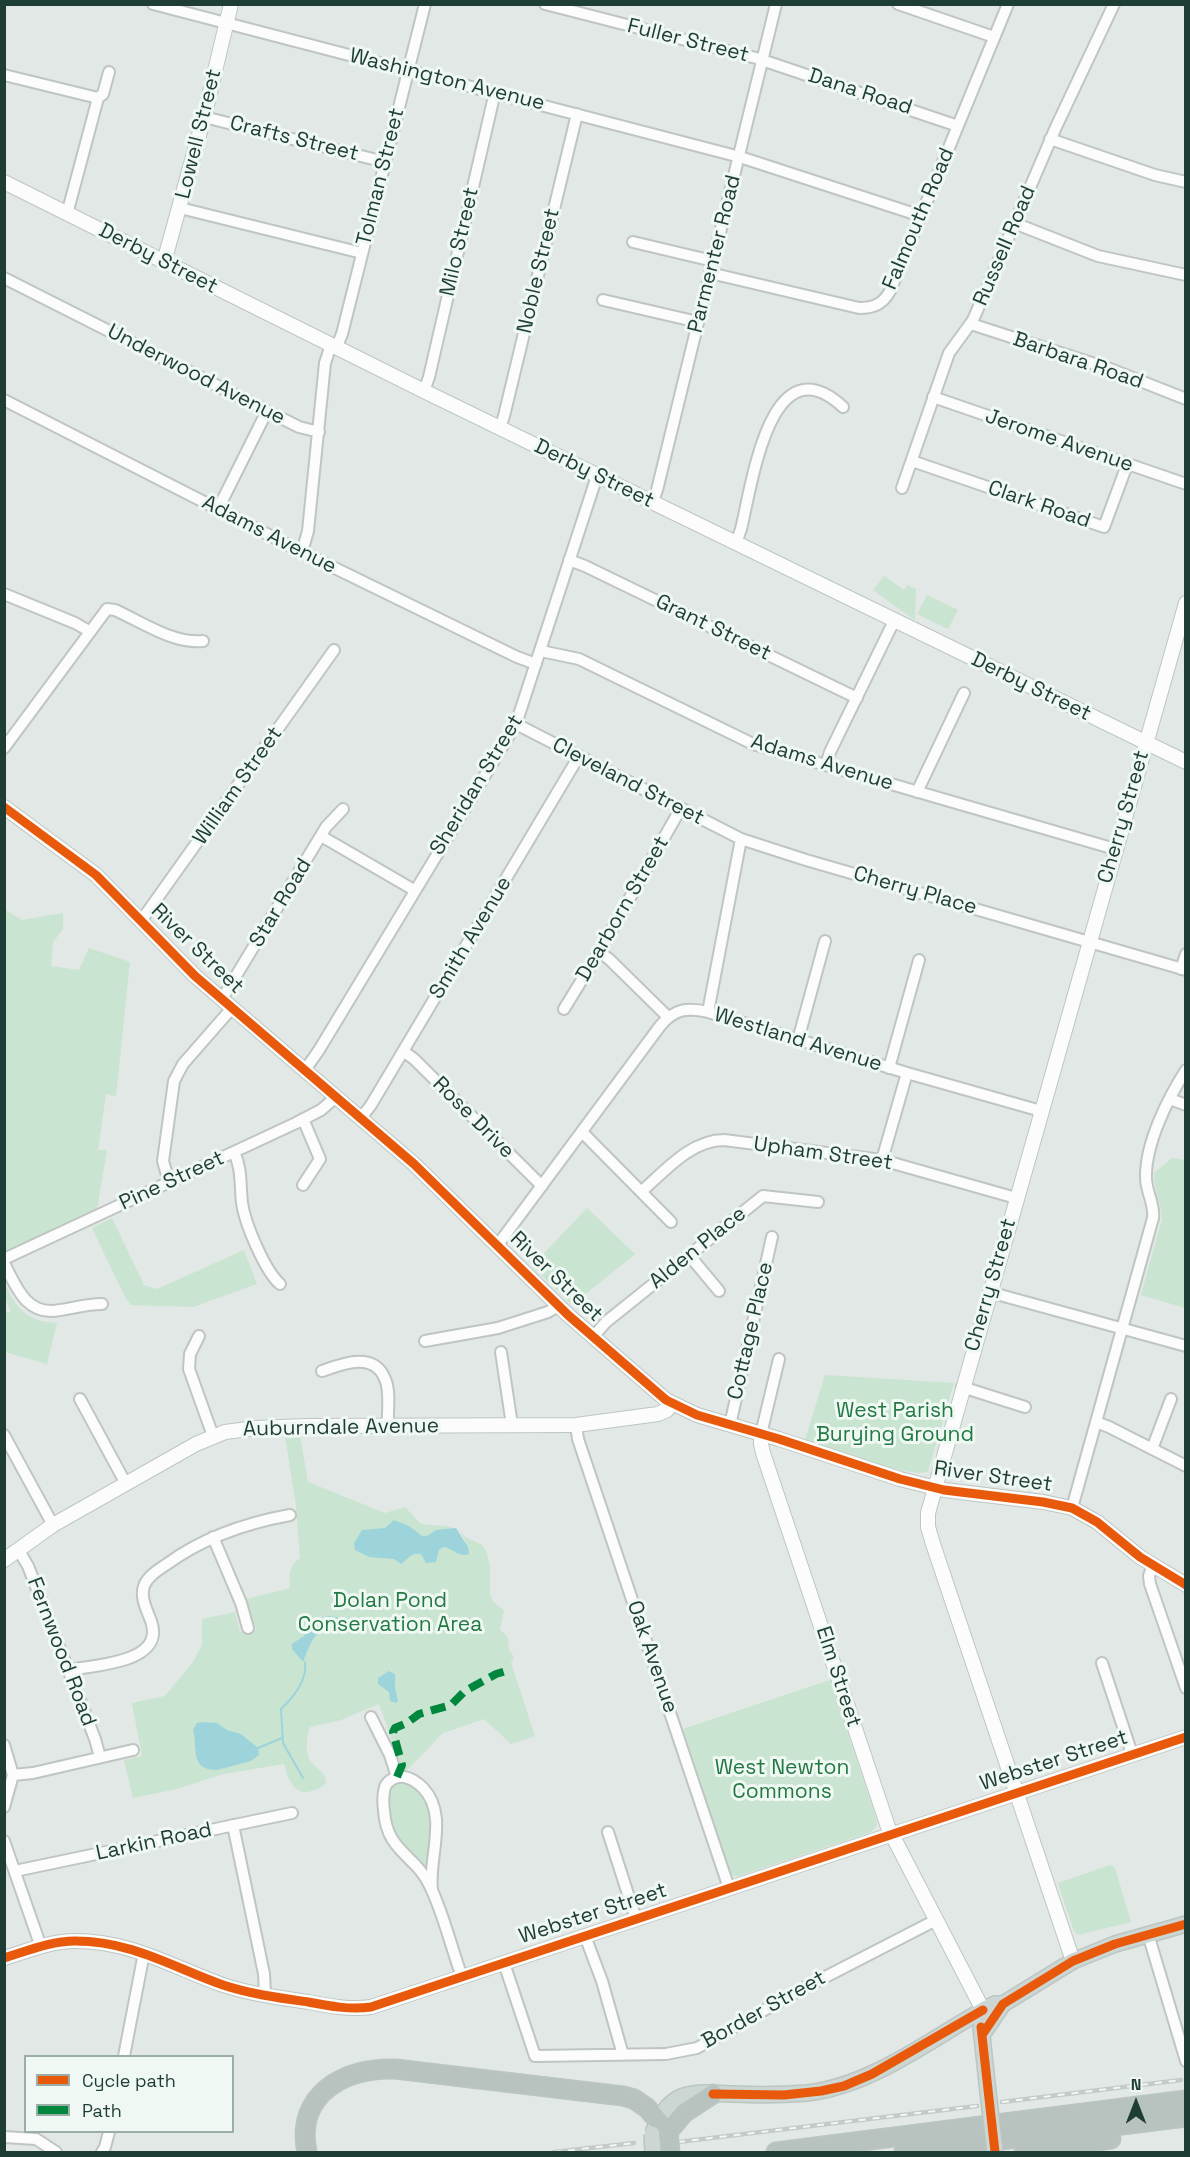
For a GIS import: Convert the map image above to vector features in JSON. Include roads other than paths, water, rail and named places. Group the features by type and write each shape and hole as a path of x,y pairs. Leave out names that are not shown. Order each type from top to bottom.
{"highway":[{"path":"307,2152 306,2133 311,2111 318,2097 329,2086 350,2074 395,2069 578,2092 627,2108 660,2129 670,2152"},
{"path":"660,2129 713,2094"},
{"path":"776,2152 1185,2100"},
{"path":"904,2152 1185,2118"},
{"path":"1024,2152 1136,2134 1185,2118"}],"main road":[{"path":"982,2036 1003,2004 1073,1961 1115,1944 1185,1924"},
{"path":"713,2094 784,2095 844,2086 872,2074 983,2010 995,2004 1003,2004"},
{"path":"983,2010 982,2036 995,2152"},
{"path":"653,2152 660,2129"}],"street":[{"name":"Washington Avenue","path":"153,4 740,157 921,216"},
{"name":"Lowell Street","path":"164,262 204,117 231,4"},
{"name":"Tolman Street","path":"302,552 308,531 326,363 342,334 425,4"},
{"name":"Fuller Street","path":"545,4 567,7 762,60"},
{"name":"Parmenter Road","path":"652,502 657,490 740,157 776,4"},
{"path":"898,4 994,38"},
{"name":"Falmouth Road","path":"710,273 854,308 871,308 880,304 887,296 1008,4"},
{"name":"Russell Road","path":"902,488 949,353 971,324 1050,139 1114,4"},
{"name":"Dana Road","path":"762,60 958,126"},
{"path":"67,214 98,99 103,94 109,72"},
{"path":"4,75 98,99"},
{"name":"Milo Street","path":"424,391 495,92"},
{"name":"Noble Street","path":"500,428 577,114"},
{"name":"Crafts Street","path":"204,117 385,162"},
{"path":"1050,139 1155,175 1185,182"},
{"name":"Derby Street","path":"4,182 333,347 1185,762"},
{"path":"180,208 362,253"},
{"path":"1014,223 1098,256 1185,275"},
{"path":"633,242 713,261"},
{"name":"Underwood Avenue","path":"4,278 267,411 304,429 319,432"},
{"path":"603,300 698,322"},
{"name":"Barbara Road","path":"971,324 1102,366 1185,399"},
{"path":"736,543 767,428 783,402 792,393 807,389 825,393 843,407"},
{"name":"Jerome Avenue","path":"933,397 1185,484"},
{"name":"Adams Avenue","path":"4,400 302,552 517,657 536,664"},
{"path":"218,509 267,411"},
{"name":"Clark Road","path":"912,461 1104,527 1127,465"},
{"name":"Sheridan Street","path":"305,1070 516,724 597,476"},
{"name":"Grant Street","path":"569,560 857,698"},
{"path":"4,594 89,631"},
{"name":"Cherry Street","path":"1073,1961 931,1538 928,1517 962,1387 1185,603"},
{"path":"4,748 104,611 112,609 175,638 203,640"},
{"path":"826,765 894,621"},
{"name":"William Street","path":"141,921 334,650"},
{"name":"Adams Avenue","path":"541,651 579,659 753,744 1116,849"},
{"path":"917,792 964,693"},
{"name":"Cleveland Street","path":"516,724 741,839"},
{"name":"Smith Avenue","path":"361,1118 371,1105 579,756"},
{"name":"River Street","path":"4,807 87,867 195,976 428,1177 558,1306 672,1403 697,1415 885,1475 934,1488 1043,1502 1071,1508 1097,1522 1153,1565 1185,1585"},
{"name":"Dearborn Street","path":"564,1009 681,808"},
{"name":"Star Road","path":"169,1182 163,1161 174,1081 227,1004 329,823 343,809"},
{"path":"321,836 414,890"},
{"path":"708,1012 741,839"},
{"name":"Cherry Place","path":"741,839 1183,969"},
{"path":"798,1040 825,941"},
{"path":"497,1246 668,1017 599,952"},
{"path":"1183,969 1185,954"},
{"path":"889,1068 919,960"},
{"name":"Westland Avenue","path":"668,1017 685,1009 708,1012 889,1068 1041,1111"},
{"name":"Rose Drive","path":"403,1051 414,1059 542,1186"},
{"path":"1071,1508 1153,1215 1146,1181 1147,1164 1157,1130 1185,1070"},
{"path":"882,1160 907,1073"},
{"name":"Pine Street","path":"4,1261 303,1119 321,1110 336,1097"},
{"path":"1170,1099 1185,1105"},
{"path":"303,1119 320,1159 303,1185"},
{"path":"582,1132 671,1222"},
{"name":"Upham Street","path":"642,1191 695,1148 715,1140 729,1140 882,1160 1016,1198"},
{"path":"234,1152 240,1168 245,1212 266,1267 280,1284"},
{"name":"Alden Place","path":"593,1337 606,1322 763,1196 818,1202"},
{"name":"Cottage Place","path":"730,1425 772,1237"},
{"path":"689,1255 719,1291"},
{"path":"4,1261 22,1298 36,1308 52,1312 102,1304"},
{"path":"989,1292 1185,1346"},
{"path":"425,1341 498,1328 548,1312 558,1306"},
{"path":"199,1336 190,1354 189,1369 213,1436"},
{"path":"501,1352 512,1425"},
{"path":"761,1434 779,1359"},
{"path":"322,1371 355,1361 369,1363 380,1371 386,1382 388,1426"},
{"path":"962,1387 1025,1407"},
{"path":"80,1399 126,1484"},
{"path":"1152,1449 1170,1399"},
{"name":"Auburndale Avenue","path":"4,1560 53,1525 213,1436 231,1430 267,1427 576,1425 658,1414 667,1410 672,1403"},
{"path":"1096,1422 1185,1466"},
{"name":"Oak Avenue","path":"576,1425 578,1439 729,1888"},
{"name":"Elm Street","path":"761,1434 763,1454 891,1834 983,2010"},
{"path":"4,1435 53,1525"},
{"path":"69,1670 128,1659 143,1652 150,1643 153,1632 143,1598 144,1587 154,1573 213,1537 246,1525 290,1515"},
{"path":"213,1537 241,1603 248,1628"},
{"name":"Fernwood Road","path":"18,1549 28,1566 100,1757"},
{"path":"1153,1565 1149,1576 1150,1584 1185,1688"},
{"path":"1102,1663 1132,1754"},
{"path":"371,1717 390,1755 397,1778"},
{"name":"Webster Street","path":"4,1958 64,1942 83,1941 112,1945 144,1953 231,1987 335,2007 363,2008 1185,1737"},
{"path":"4,1745 13,1775 4,1807"},
{"path":"13,1775 33,1773 133,1750"},
{"path":"432,1890 436,1826 433,1804 428,1794 416,1782 406,1778 397,1778 388,1783 384,1791 384,1816 387,1830 398,1850 424,1876 432,1890 462,1977"},
{"name":"Larkin Road","path":"10,1865 233,1826 292,1813"},
{"path":"233,1826 264,1974 265,1994"},
{"path":"608,1832 636,1919"},
{"path":"4,1841 10,1865 41,1947"},
{"name":"Border Street","path":"504,1963 535,2056 673,2054 704,2045 800,1990 936,1920"},
{"path":"1148,1934 1185,2056"},
{"path":"585,1936 602,1981 623,2055"},
{"path":"124,2055 144,1953"},
{"path":"104,2148 109,2133"},
{"path":"4,2137 36,2139 56,2152"}],"water":[{"path":"394,1520 409,1526 422,1536 427,1536 436,1530 456,1528 468,1547 469,1554 462,1555 443,1547 439,1550 436,1562 426,1563 421,1554 418,1554 412,1555 401,1564 394,1559 369,1557 355,1550 354,1543 362,1530 385,1528"},
{"path":"328,1616 353,1620 357,1629 354,1632 342,1628 325,1628 314,1638 303,1662 292,1649 292,1644 304,1636 311,1622"},
{"path":"389,1671 395,1674 398,1701 396,1703 390,1701 389,1692 378,1684 378,1678"},
{"path":"197,1723 217,1723 227,1730 241,1734 258,1748 259,1755 251,1761 217,1770 202,1766 196,1756 193,1730"}],"waterway":[{"path":"303,1778 283,1743 281,1709 295,1694 302,1681 305,1662"},
{"path":"258,1748 282,1738"}],"railway":[{"path":"1002,2102 1181,2080"},
{"path":"678,2142 977,2106"},
{"path":"554,2152 634,2143"}],"park label":[{"name":"West Parish Burying Ground","path":"895,1423"},
{"name":"Dolan Pond Conservation Area","path":"390,1613"},
{"name":"West Newton Commons","path":"782,1780"}]}
